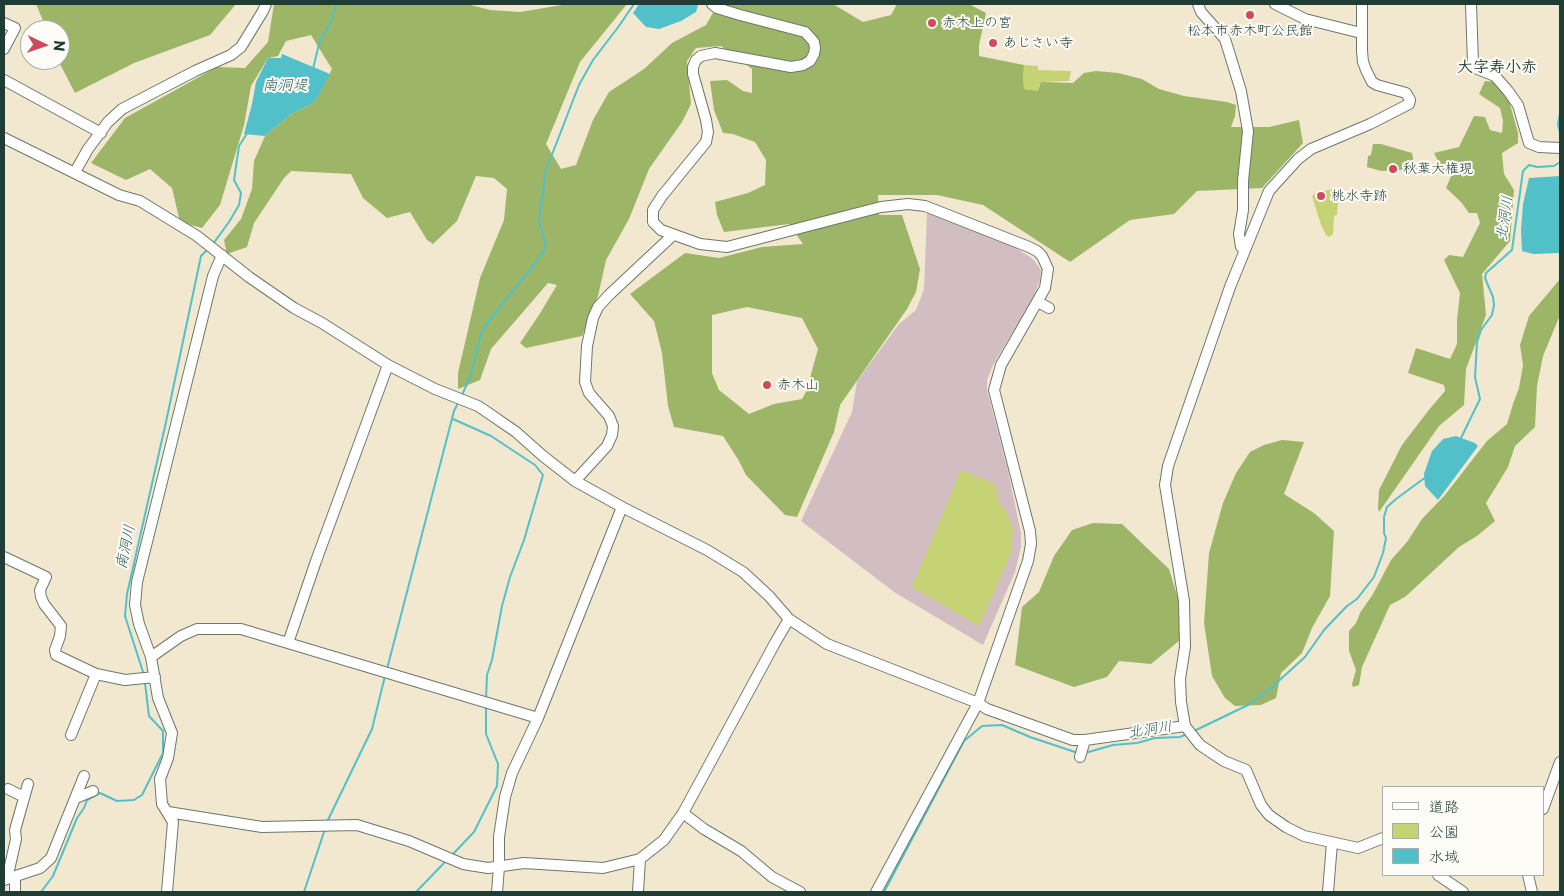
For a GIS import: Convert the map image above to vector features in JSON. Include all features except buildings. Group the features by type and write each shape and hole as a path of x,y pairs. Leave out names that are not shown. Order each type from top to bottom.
{"street":[{"path":"75,172 88,149 108,122 122,109 195,71 231,55 241,47 266,4"},
{"path":"712,4 717,8 740,15 805,32 810,35 815,48 814,54 810,61 798,66 776,65 715,53 701,56 696,60 693,74 706,120 708,132 706,142 662,196 653,210 653,222 661,230 700,244 727,247 881,207 908,204 924,206 1037,251 1042,256 1048,269 1045,288 1001,365 994,390 1030,531 1031,544 1028,560 978,703 876,892"},
{"path":"1198,4 1201,12 1225,39 1241,91 1248,131 1243,181 1243,210 1239,234 1242,247 1245,250"},
{"path":"1275,4 1305,19 1361,33"},
{"path":"1362,4 1363,62 1372,82 1406,93 1410,100 1409,104 1370,124 1311,149 1298,159 1269,191 1245,250 1168,466 1164,485 1184,601 1185,647 1180,679 1180,702 1185,726 1200,745 1224,761 1246,770 1261,806 1269,816 1304,836 1358,848 1382,838"},
{"path":"1471,4 1473,64 1476,68 1495,76 1508,91 1518,105 1530,143 1538,147 1559,148"},
{"path":"4,23 15,28 4,49"},
{"path":"4,80 101,133"},
{"path":"4,138 119,194 140,201 197,236 249,277 294,308 322,323 388,365 435,389 478,406 516,432 575,481 658,524 688,542 707,550 743,572 790,619 827,644 978,703 987,709 1072,740 1083,749 1185,726"},
{"path":"575,481 607,446 614,426 609,416 589,392 585,382 587,346 593,318 598,307 609,295 673,235"},
{"path":"167,892 173,822 162,804 160,779 168,758 172,733 158,698 151,657 139,624 135,605 137,582 213,276 222,255"},
{"path":"1038,302 1049,308"},
{"path":"288,643 388,365"},
{"path":"497,892 499,837 505,797 512,773 538,718 622,507"},
{"path":"4,557 46,577 40,590 41,598 61,626 55,653 96,674 125,680 155,677"},
{"path":"168,812 262,827 357,825 408,841 463,864 488,868 524,863 603,868 640,859 664,840 683,813 775,643 790,619"},
{"path":"151,657 181,636 196,629 241,629 538,718"},
{"path":"71,735 96,674"},
{"path":"1544,806 1560,762"},
{"path":"7,878 40,868 51,858 84,776"},
{"path":"15,892 7,878 16,839 15,830 28,784"},
{"path":"8,789 24,797"},
{"path":"76,798 92,791"},
{"path":"683,813 704,829 741,850 772,877 800,892"},
{"path":"1328,892 1332,843"},
{"path":"638,892 640,859"},
{"path":"1439,876 1463,892"},
{"path":"1528,876 1532,892"}],"shaded area":[{"path":"927,213 1013,246 1033,259 1041,270 1040,280 1033,298 993,365 987,380 987,390 1008,471 1021,533 1021,547 1015,572 983,645 894,592 801,521 852,412 857,381 899,324 916,310 924,289"}],"green space":[{"path":"36,4 236,4 210,35 134,63 75,93 63,70 70,70 70,20 43,20"},
{"path":"274,4 467,4 490,10 520,12 568,4 627,4 580,62 546,144 561,169 576,165 593,120 609,92 644,69 672,43 706,25 718,4 833,4 863,22 891,15 897,4 969,4 986,13 979,45 979,56 1024,65 1024,89 1038,91 1041,82 1073,83 1084,73 1096,71 1118,73 1142,79 1159,89 1184,96 1236,105 1231,127 1269,127 1299,120 1303,143 1262,188 1197,191 1174,214 1130,220 1070,262 983,205 937,195 878,195 879,215 902,215 920,269 916,292 907,309 840,405 834,432 797,517 785,515 746,475 723,436 674,427 668,406 662,353 654,321 630,294 685,253 719,258 762,247 803,244 789,224 724,232 717,215 715,202 748,193 765,185 766,160 755,142 733,134 723,133 714,110 710,81 727,80 743,91 752,93 752,69 721,46 696,48 687,61 691,104 682,122 649,169 629,219 606,260 598,296 582,336 526,348 520,343 557,285 548,283 491,349 480,380 458,389 458,373 480,278 504,220 507,189 494,178 476,176 457,221 433,244 427,240 410,212 387,218 363,198 351,174 291,171 284,178 254,223 247,247 227,254 224,240 241,219 252,189 254,161 265,136 291,114 315,102 332,69 311,35 286,41 278,56 268,58 251,86 244,125 220,205 202,228 180,222 172,188 150,169 126,180 91,163 125,118 217,67 245,68 268,42","holes":["747,307 802,318 818,349 806,392 802,399 774,404 749,414 719,390 712,373 712,315"]},
{"path":"1024,65 1038,66 1038,70 1071,71 1069,81 1041,82 1038,91 1024,89"},
{"path":"1485,81 1496,82 1508,97 1518,133 1518,143 1502,153 1504,174 1514,190 1510,241 1482,274 1486,315 1466,369 1464,405 1439,426 1379,512 1379,490 1402,445 1445,391 1444,385 1408,373 1416,348 1450,359 1457,344 1460,293 1444,260 1449,255 1463,257 1480,223 1477,213 1469,213 1461,202 1446,188 1452,174 1443,171 1434,153 1459,147 1474,116 1485,117 1490,130 1502,133 1503,121 1500,108 1479,94"},
{"path":"1373,144 1381,144 1412,153 1414,165 1417,169 1381,171 1367,167 1368,156 1371,155"},
{"path":"1335,189 1338,204 1337,215 1334,216 1333,234 1329,237 1321,225 1312,196 1317,192"},
{"path":"1560,279 1560,315 1543,356 1537,386 1535,427 1515,446 1508,467 1486,503 1495,521 1477,536 1459,547 1405,597 1390,605 1362,667 1359,685 1353,687 1352,684 1356,670 1349,651 1349,631 1356,623 1391,560 1407,542 1422,519 1445,495 1487,441 1507,424 1519,388 1523,365 1520,345 1529,316"},
{"path":"1282,440 1304,442 1284,494 1314,513 1334,531 1330,596 1312,628 1302,653 1281,673 1276,698 1261,705 1235,706 1225,698 1212,676 1204,623 1209,553 1223,503 1236,473 1250,452 1264,445"},
{"path":"961,470 995,484 999,505 1004,507 1013,528 1011,553 979,626 912,587"},
{"path":"1093,523 1122,524 1169,569 1178,598 1180,640 1151,664 1119,661 1107,677 1074,687 1015,665 1022,607 1039,592 1054,556 1072,530"}],"water":[{"path":"639,4 698,5 696,12 681,21 659,29 646,27 633,13"},
{"name":"南洞堤","path":"282,54 330,74 315,102 291,114 265,136 244,134 256,82 268,58 281,58"},
{"path":"1560,176 1560,253 1533,254 1522,251 1523,204 1529,178"},
{"path":"1456,436 1478,446 1438,500 1425,486 1424,474 1432,451 1443,439"}],"waterway":[{"path":"313,69 320,40 331,22 336,4"},
{"path":"462,395 471,375 481,334 487,323 545,249 545,241 539,221 546,170 579,85 593,60 634,4"},
{"name":"北洞川","path":"1560,113 1558,124 1560,133"},
{"name":"南洞川","path":"213,244 239,205 241,193 234,180 239,146 248,132"},
{"name":"北洞川","path":"1461,438 1480,399 1475,377 1477,342 1481,330 1492,315 1494,305 1493,297 1485,278 1486,273 1512,250 1523,171 1529,165 1537,167 1554,166 1560,160"},
{"name":"南洞川","path":"144,675 125,616 127,594 201,256 208,249"},
{"path":"387,669 454,411 459,401"},
{"path":"453,419 491,436 535,465 543,475 502,606 492,660 487,675 486,699"},
{"name":"北洞川","path":"1194,731 1248,705 1271,688 1305,657 1324,630 1347,606 1357,599 1374,577 1383,553 1386,538 1384,533 1384,517 1387,507 1426,477"},
{"path":"327,822 372,729 385,676"},
{"name":"南洞川","path":"41,892 53,876 77,818 87,800 100,793 117,801 134,800 142,795 163,753 163,731 149,716 145,683"},
{"path":"452,855 474,832 497,786 498,764 486,734 486,706"},
{"name":"北洞川","path":"884,892 964,741 982,726 1002,725 1030,737 1078,753"},
{"name":"北洞川","path":"1085,753 1113,745 1137,743 1155,738 1180,737 1187,734"},
{"path":"304,892 325,829"},
{"path":"416,892 447,860"}],"place":[{"name":"松本市赤木町公民館","path":"1250,15"},
{"name":"赤木上の宮","path":"932,23"},
{"name":"あじさい寺","path":"993,43"},
{"name":"秋葉大権現","path":"1393,169"},
{"name":"桃水寺跡","path":"1321,196"},
{"name":"赤木山","path":"767,385"}],"district":[{"name":"大字寿小赤","path":"1497,68"}]}
